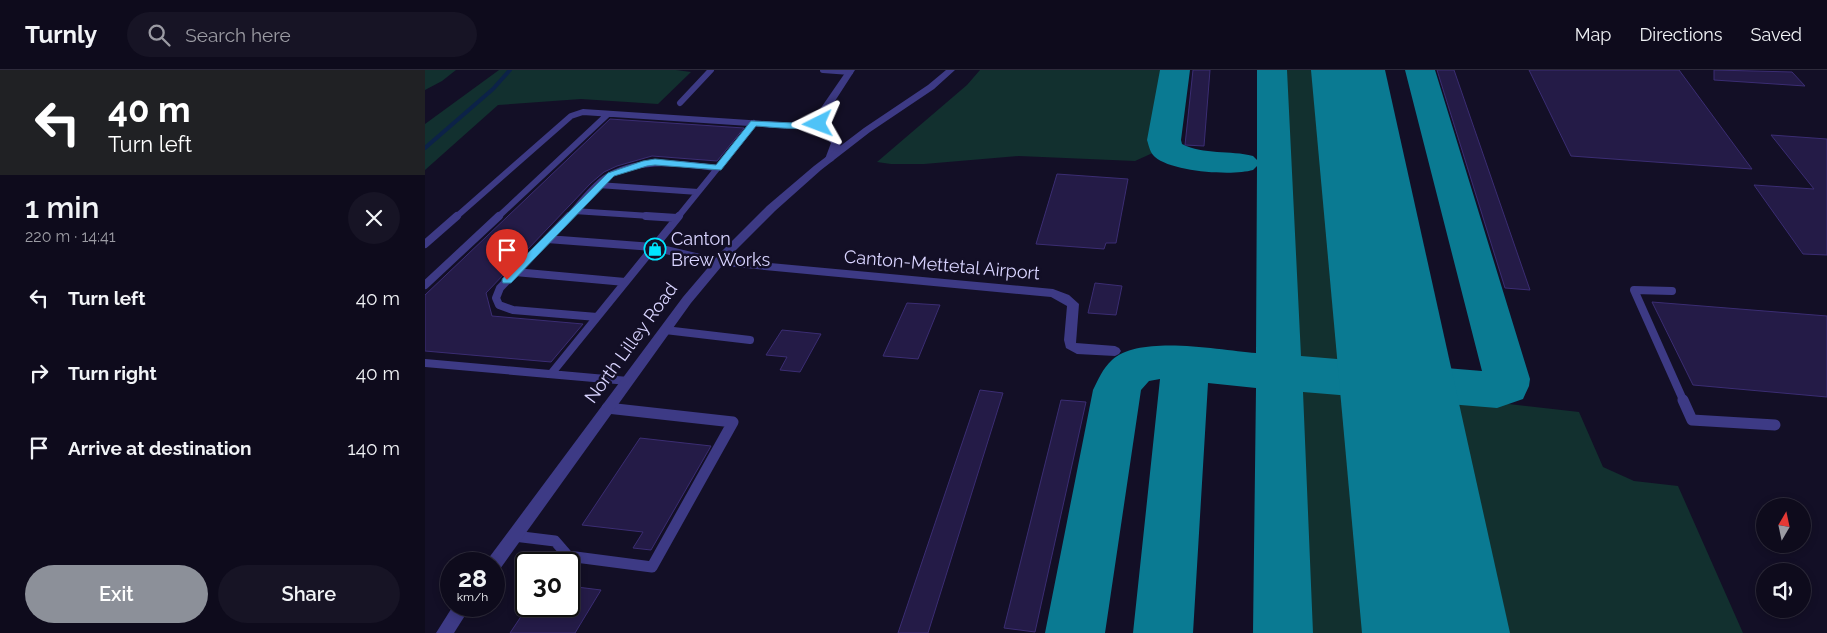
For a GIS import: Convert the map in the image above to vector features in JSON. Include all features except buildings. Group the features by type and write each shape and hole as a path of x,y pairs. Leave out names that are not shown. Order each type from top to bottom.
{"street":[{"name":"North Lilley Road","path":"503,552 607,408 717,262 774,206 830,158 868,129 895,113 930,88 951,70"},
{"path":"830,158 836,150 836,142 831,134 819,125 819,118 851,71"},
{"name":"Canton-Mettetal Airport","path":"717,262 1053,294 1065,298 1073,304 1074,317 1070,345 1077,349 1115,352"},
{"path":"444,633 455,617"}],"lane":[{"path":"680,103 711,70"},
{"path":"823,70 851,71"},
{"path":"425,244 571,116 583,112 754,123 819,125"},
{"path":"425,285 608,114"},
{"path":"551,374 754,123"},
{"path":"597,317 513,310 499,306 496,298 499,288 598,185 611,174 655,162 718,168"},
{"path":"598,185 698,192"},
{"path":"574,211 677,218"},
{"path":"547,239 653,248 717,262"},
{"path":"515,272 625,282"},
{"path":"1672,291 1634,290 1692,420 1775,425"},
{"path":"665,330 750,340"},
{"path":"425,363 627,381"},
{"path":"514,536 555,541 568,556 652,567 733,422 607,408"}],"green space":[{"path":"425,70 456,70 442,81 425,90"},
{"path":"499,70 676,70 691,72 658,104 581,99 498,105 425,170 425,124"},
{"path":"980,70 1166,70 1155,147 1157,151 1135,161 1019,156 924,164 877,162 967,85"},
{"path":"1280,70 1326,70 1359,351 1357,363 1335,364 1297,358 1288,325"},
{"path":"1298,387 1338,387 1366,394 1393,633 1298,633 1290,420"},
{"path":"1456,398 1579,412 1603,467 1634,481 1678,486 1743,633 1477,633 1432,400"}],"waterway":[{"path":"425,148 493,89 510,70"}],"taxiway":[{"path":"1175,70 1164,140 1167,150 1193,159 1241,163"},
{"path":"1272,70 1279,372"},
{"path":"1279,372 1497,390 1506,386 1507,379 1420,70"},
{"path":"1075,633 1117,390 1124,377 1133,368 1152,362 1186,364"},
{"path":"1163,633 1186,364"},
{"path":"1186,364 1279,372"},
{"path":"1279,372 1283,633"}],"runway":[{"path":"1348,70 1436,633"}],"place":[{"name":"Canton Brew Works","path":"655,249"}],"route":[{"path":"507,280 611,174 655,162 718,168 754,123 794,126 818,124"}]}
